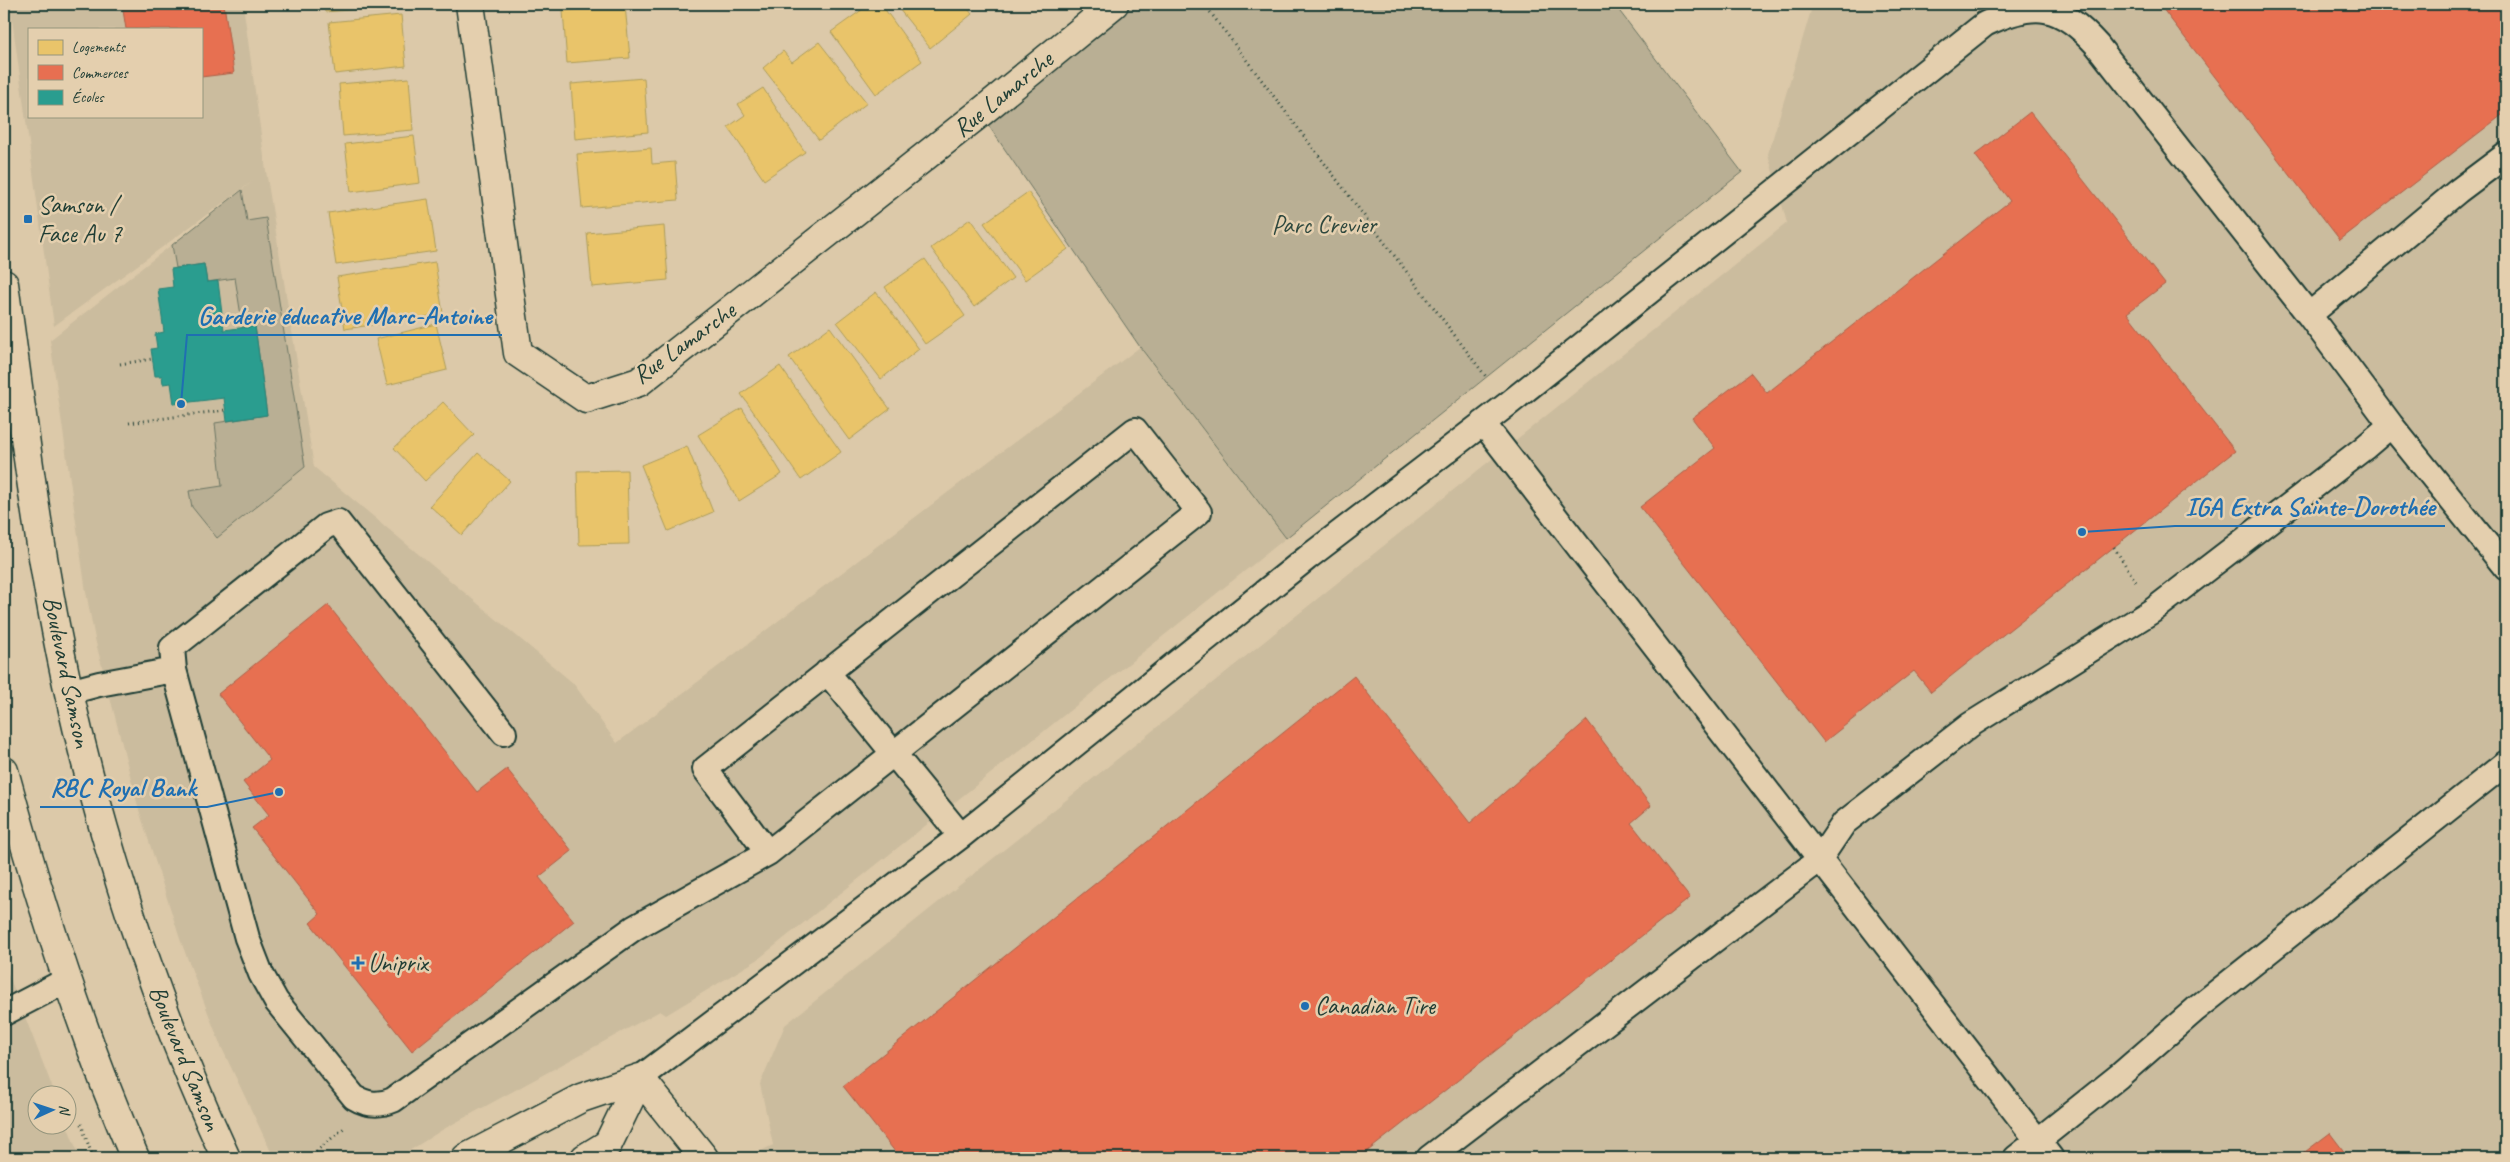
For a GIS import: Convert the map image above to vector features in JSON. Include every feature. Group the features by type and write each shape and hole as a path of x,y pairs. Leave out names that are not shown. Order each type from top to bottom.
{"street":[{"name":"Rue Lamarche","path":"470,4 518,353 586,399 639,382 980,113 1114,4"},
{"name":"Boulevard Samson","path":"4,284 47,573 69,692 119,878 150,972 226,1158"},
{"path":"4,771 68,980 96,1063 135,1158"},
{"path":"466,1158 581,1098 640,1078"},
{"path":"585,1158 608,1144 640,1078"},
{"path":"640,1078 704,1158"}],"lane":[{"path":"640,1078 961,836 1307,558 1483,423 1985,24 1999,14 2030,5 2045,5 2060,10 2082,28 2309,315 2390,425 2506,568"},
{"path":"2309,315 2451,197 2506,154"},
{"path":"1483,423 2044,1150"},
{"path":"1429,1158 1819,860 1844,823 1970,725 2152,611 2364,448 2390,425"},
{"path":"504,733 338,522 326,526 172,648 174,670 247,938 260,974 276,1001 354,1097 362,1102 384,1104 393,1100 634,928 768,854 1199,512 1135,430 705,769 768,854"},
{"path":"69,692 174,670"},
{"path":"828,672 961,836"},
{"path":"2016,1158 2044,1150 2196,1010 2506,764"},
{"path":"4,1013 68,980"}],"path":[{"path":"1204,4 1487,378"},
{"path":"120,364 152,359"},
{"path":"129,423 225,410"},
{"path":"2114,546 2139,587"},
{"path":"308,1158 350,1122"}],"shaded area":[{"path":"10,4 243,4 266,171 314,467 573,683 617,743 1140,347 1286,538 757,960 666,1015 660,1011 442,1130 398,1158 274,1158 220,1044 180,939 139,810 95,639 86,592 50,340 253,181 54,326"},
{"path":"1813,4 2506,4 2506,1158 747,1158 773,1145 760,1084 785,1025 1787,223 1768,154"},
{"path":"4,963 51,1084 28,1084 28,1134 71,1134 80,1158 4,1158"}],"green space":[{"name":"Parc Crevier","path":"1117,4 1614,4 1742,172 1286,538 1140,347 980,113"},
{"path":"242,190 247,221 266,218 305,467 217,538 192,507 189,491 222,486 215,423 267,415 255,326 243,328 235,278 207,282 204,264 176,268 172,245"}],"building: Logements":[{"path":"324,4 395,4 395,6 325,12"},
{"path":"870,4 881,4 922,61 876,94 831,32"},
{"path":"895,4 964,4 972,14 930,48"},
{"path":"625,5 630,58 567,63 563,11"},
{"path":"401,15 406,66 335,74 329,22"},
{"path":"819,42 867,103 819,140 763,68 783,51 792,62"},
{"path":"409,78 413,130 343,136 339,84"},
{"path":"644,78 648,132 575,139 571,84"},
{"path":"763,88 805,152 764,180 728,127 745,115 738,104"},
{"path":"414,136 420,183 351,192 345,144"},
{"path":"651,148 652,164 675,162 678,200 582,208 577,154"},
{"path":"1028,192 1068,249 1025,280 984,223"},
{"path":"428,199 436,251 336,265 328,213"},
{"path":"970,219 1013,278 974,307 931,248"},
{"path":"664,226 668,280 592,287 587,233"},
{"path":"925,259 965,316 925,344 885,287"},
{"path":"435,262 443,314 345,329 337,277"},
{"path":"876,292 919,349 881,379 837,322"},
{"path":"436,324 447,370 387,385 376,339"},
{"path":"830,327 890,409 849,440 789,357"},
{"path":"780,366 841,452 801,480 741,394"},
{"path":"443,402 474,435 425,481 394,448"},
{"path":"742,408 782,474 739,501 698,435"},
{"path":"687,446 713,512 668,531 641,465"},
{"path":"478,453 510,481 462,535 430,506"},
{"path":"627,470 629,544 579,545 577,471"}],"building: Commerces":[{"path":"122,4 224,4 234,73 202,77 202,28 126,28"},
{"path":"2159,4 2506,4 2506,112 2340,240"},
{"path":"2030,112 2165,284 2127,313 2235,451 1931,692 1914,671 1824,742 1640,507 1715,448 1692,418 1751,373 1767,393 2010,201 1975,155"},
{"path":"328,605 477,792 507,769 572,851 539,877 574,921 412,1051 310,923 320,914 252,828 269,815 243,782 270,760 218,694"},
{"path":"1354,676 1470,823 1587,720 1651,806 1631,823 1690,898 1359,1158 900,1158 843,1086"},
{"path":"2330,1133 2349,1158 2297,1158"}],"building: Écoles":[{"path":"204,264 207,282 218,281 224,330 255,326 267,415 227,421 224,398 174,404 171,383 163,384 162,376 155,376 151,349 157,348 155,334 164,332 158,289 173,287 171,269"}],"place":[{"name":"Samson / Face Au 7","path":"28,219"},
{"name":"Garderie éducative Marc-Antoine","path":"181,404"},
{"name":"IGA Extra Sainte-Dorothée","path":"2082,532"},
{"name":"RBC Royal Bank","path":"279,792"},
{"name":"Uniprix","path":"358,963"},
{"name":"Canadian Tire","path":"1305,1006"}]}
